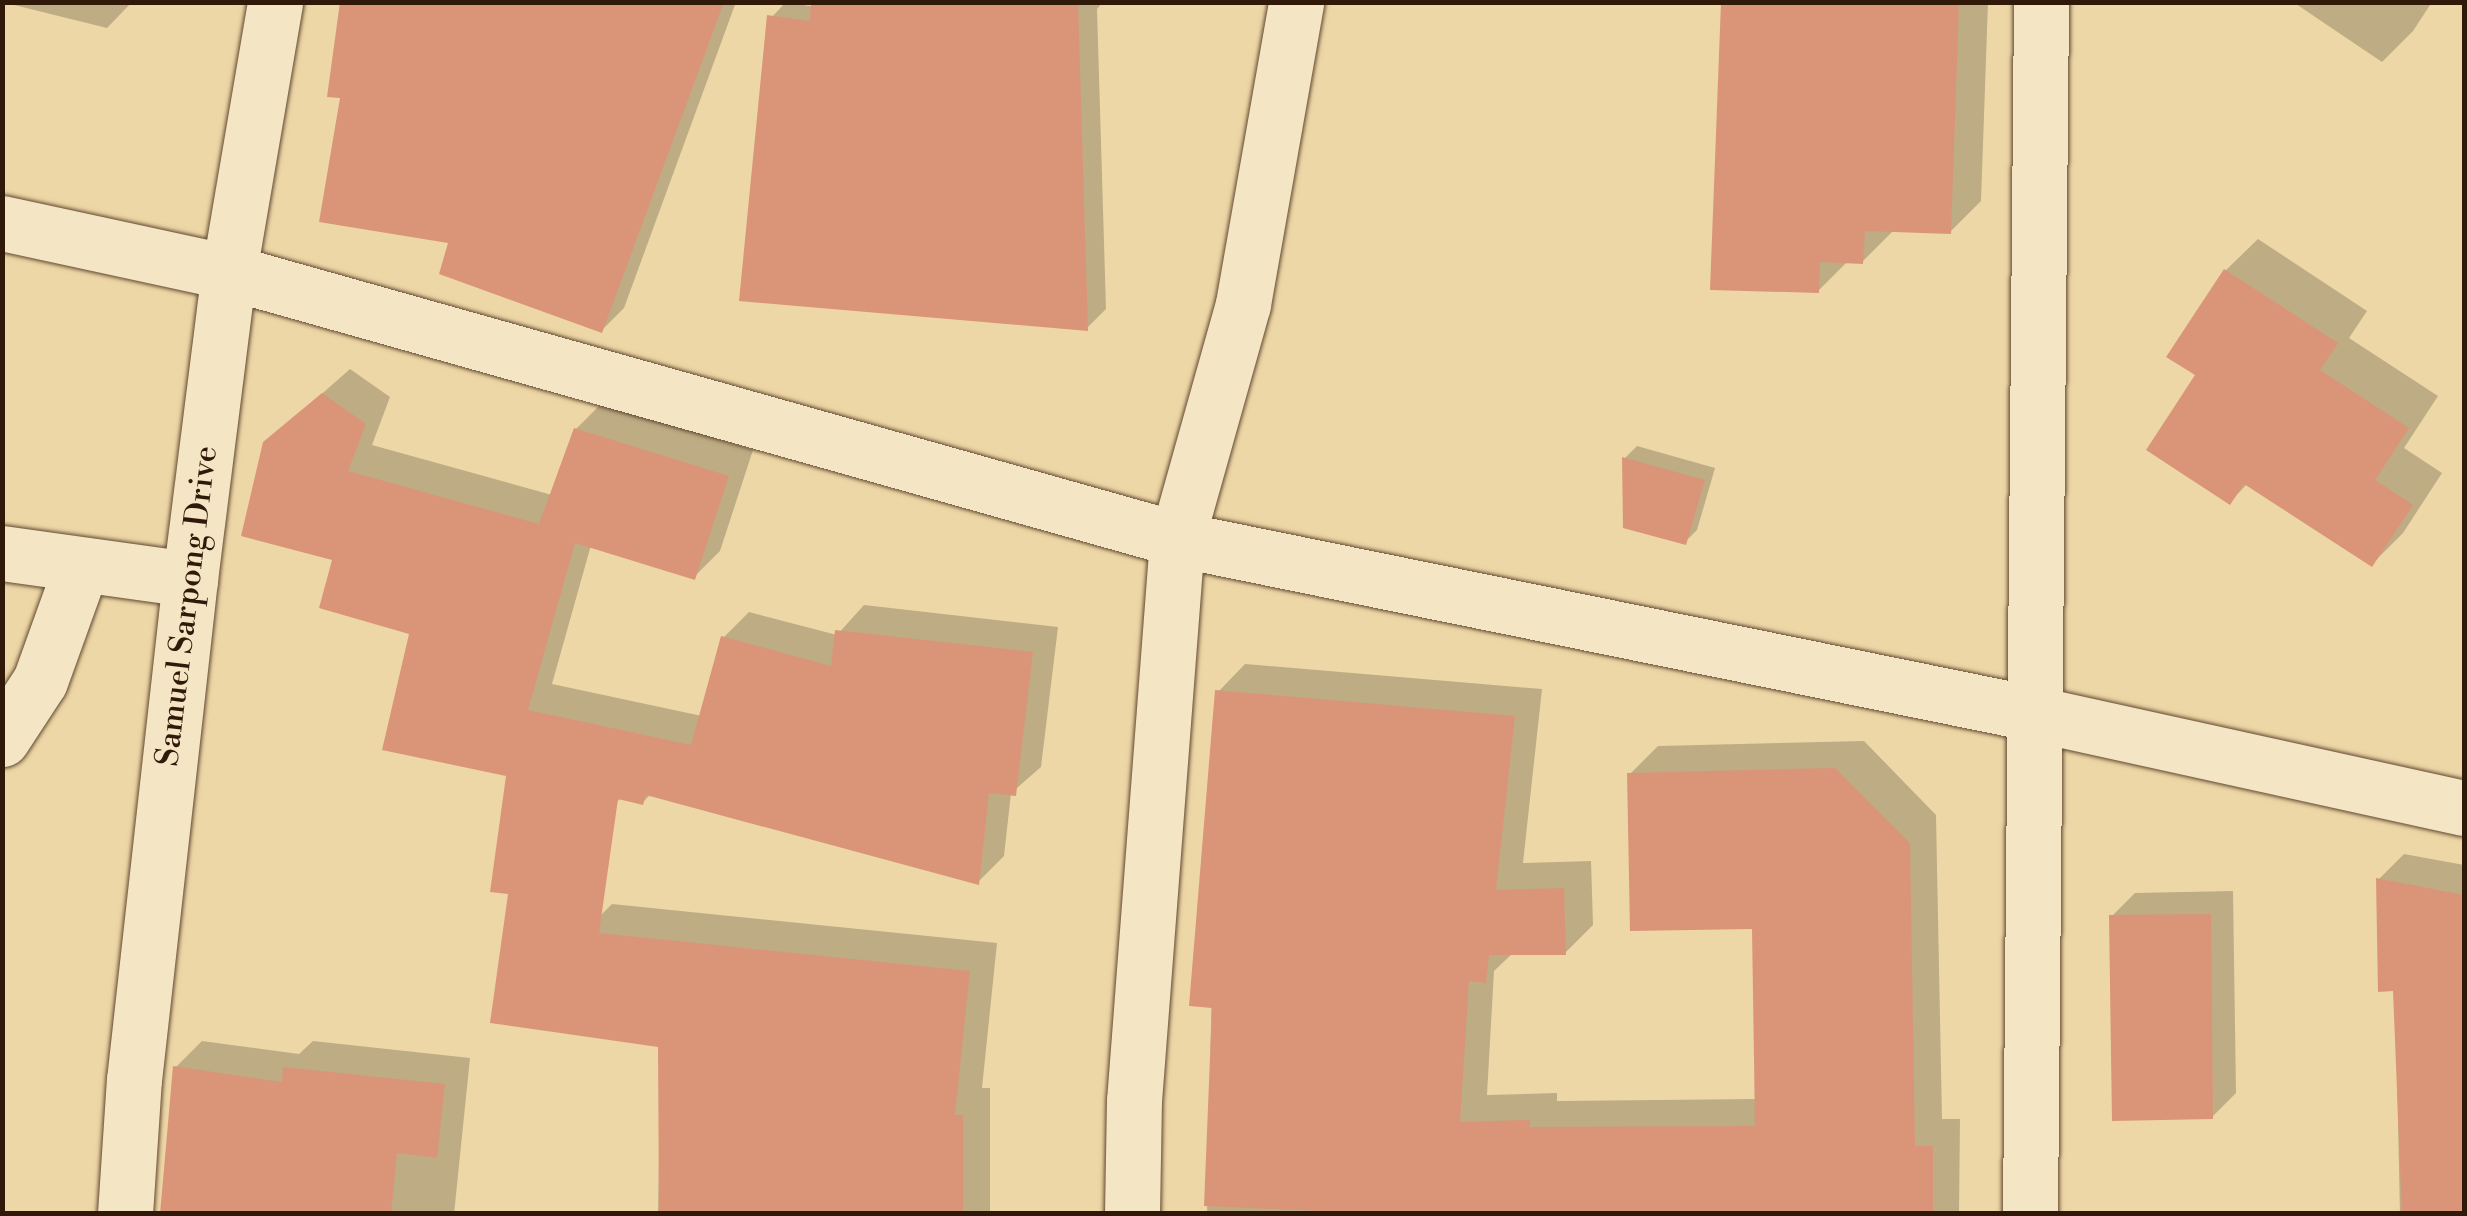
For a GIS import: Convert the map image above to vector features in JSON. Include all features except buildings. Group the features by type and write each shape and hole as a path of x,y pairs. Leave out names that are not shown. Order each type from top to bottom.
{"street":[{"name":"Samuel Sarpong Drive","path":"125,1214 134,1080 190,578 229,272 275,2"},
{"path":"1132,1214 1134,1101 1178,539 1242,304 1296,2"},
{"path":"2030,1214 2041,2"},
{"path":"2,223 229,272 1178,539 2036,714 2464,808"},
{"path":"2,553 81,567 190,578"},
{"path":"2,739 40,681 81,567"}]}
